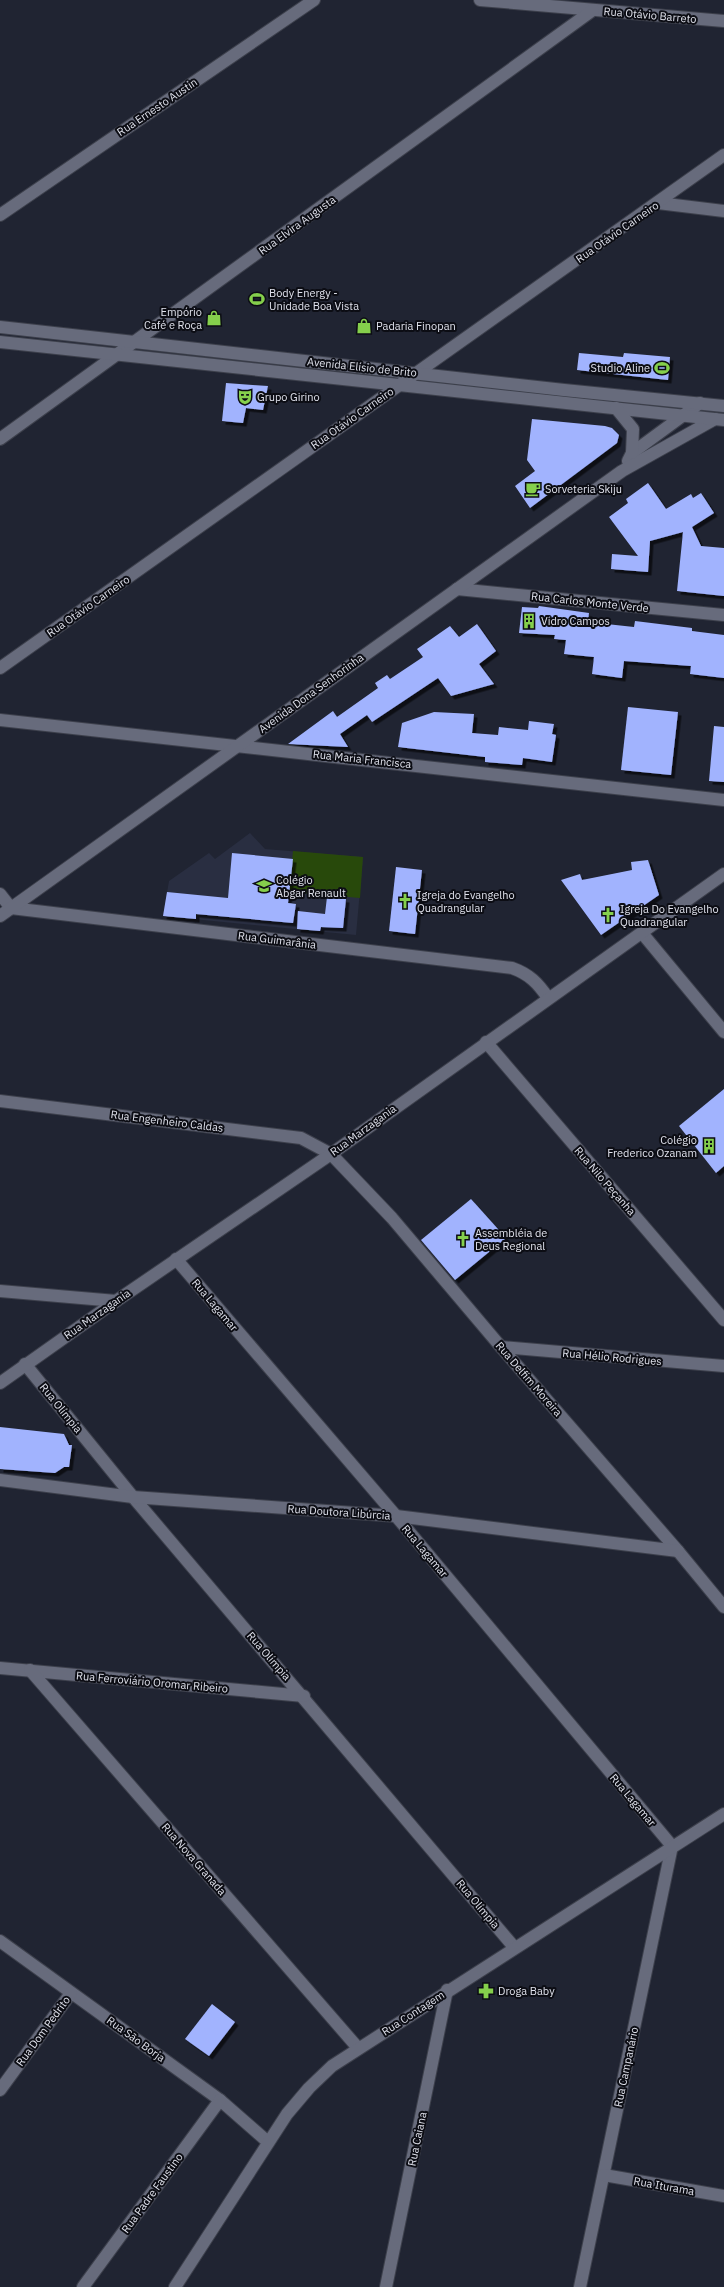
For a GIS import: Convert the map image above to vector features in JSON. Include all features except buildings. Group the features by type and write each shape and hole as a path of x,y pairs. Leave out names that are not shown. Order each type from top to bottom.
{"street":[{"name":"Rua Ernesto Austin","path":"0,215 314,0"},
{"name":"Rua Otávio Barreto","path":"480,0 724,21"},
{"name":"Rua Elvira Augusta","path":"0,439 120,354 593,10"},
{"name":"Rua Otávio Carneiro","path":"0,668 724,155"},
{"path":"658,203 724,211"},
{"name":"Avenida Elísio de Brito","path":"0,327 564,390 724,406"},
{"name":"Avenida Elísio de Brito","path":"0,342 720,419"},
{"name":"Avenida Dona Senhorinha","path":"622,471 632,453 686,416 700,403"},
{"path":"616,408 633,429 632,453"},
{"name":"Avenida Dona Senhorinha","path":"0,916 622,471 720,419"},
{"name":"Rua Carlos Monte Verde","path":"457,589 724,615"},
{"name":"Rua Maria Francisca","path":"0,720 724,800"},
{"name":"Rua Marzagania","path":"0,1383 176,1259 331,1154 548,998 642,934 724,874"},
{"path":"0,894 11,908"},
{"name":"Rua Guimarânia","path":"11,908 497,965 526,973 539,984 548,998"},
{"path":"642,934 724,1032"},
{"name":"Rua Nilo Peçanha","path":"486,1042 724,1320"},
{"name":"Rua Engenheiro Caldas","path":"0,1102 301,1138 331,1154"},
{"name":"Rua Delfim Moreira","path":"331,1154 392,1218 501,1347 678,1551 724,1607"},
{"name":"Rua Lagamar","path":"176,1259 396,1516 672,1846"},
{"path":"0,1291 116,1301"},
{"name":"Rua Hélio Rodrigues","path":"501,1347 724,1366"},
{"name":"Rua Olímpia","path":"25,1364 133,1497 304,1696 514,1947"},
{"name":"Rua Doutora Libúrcia","path":"0,1480 133,1497 396,1516 678,1551"},
{"name":"Rua Ferroviário Oromar Ribeiro","path":"0,1668 304,1696"},
{"name":"Rua Nova Granada","path":"30,1670 358,2048"},
{"name":"Rua Contagem","path":"175,2287 268,2142 309,2088 332,2066 514,1947 724,1814"},
{"name":"Rua Campanário","path":"580,2287 672,1846"},
{"name":"Rua São Borja","path":"0,1941 220,2100 268,2142"},
{"name":"Rua Caiana","path":"386,2287 448,1990"},
{"name":"Rua Dom Pedrito","path":"0,2090 71,1993"},
{"name":"Rua Padre Faustino","path":"83,2287 220,2100"},
{"name":"Rua Iturama","path":"604,2175 724,2196"}],"shaded area":[{"name":"Colégio Abgar Renault","path":"250,833 265,849 363,857 356,935 163,916 169,881 209,853 215,859"}],"green space":[{"path":"293,851 363,857 360,898 289,892"}],"place":[{"name":"Body Energy - Unidade Boa Vista","path":"257,299"},
{"name":"Empório Café e Roça","path":"214,318"},
{"name":"Padaria Finopan","path":"364,326"},
{"name":"Studio Aline","path":"662,368"},
{"name":"Grupo Girino","path":"245,397"},
{"name":"Sorveteria Skiju","path":"533,489"},
{"name":"Vidro Campos","path":"529,621"},
{"name":"Colégio Abgar Renault","path":"264,886"},
{"name":"Igreja do Evangelho Quadrangular","path":"405,901"},
{"name":"Igreja Do Evangelho Quadrangular","path":"608,915"},
{"name":"Colégio Frederico Ozanam","path":"709,1146"},
{"name":"Assembléia de Deus Regional","path":"463,1239"},
{"name":"Droga Baby","path":"486,1991"}]}
